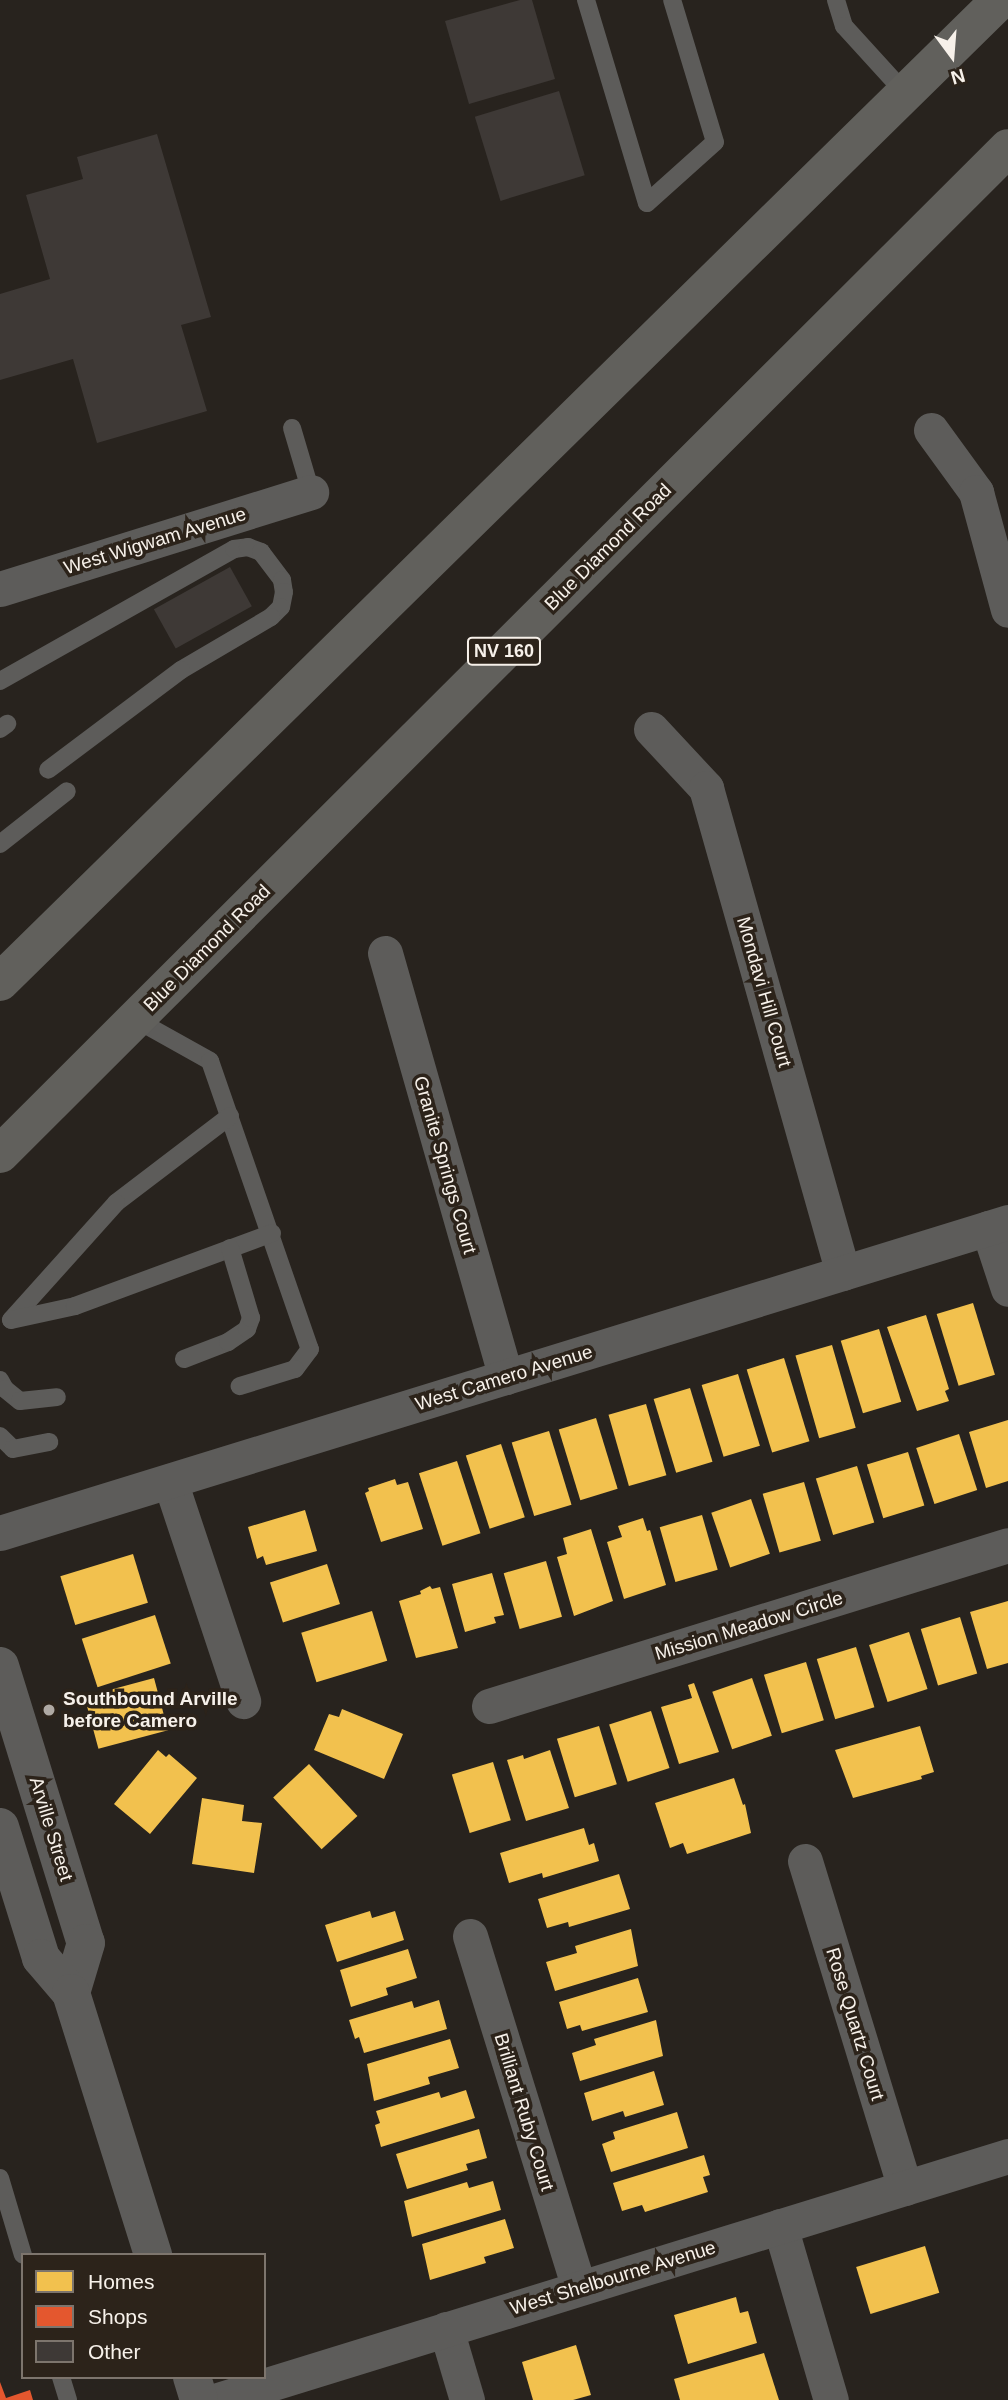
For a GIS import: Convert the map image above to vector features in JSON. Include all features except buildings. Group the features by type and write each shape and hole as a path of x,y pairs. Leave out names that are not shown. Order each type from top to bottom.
{"highway":[{"path":"0,982 1000,0"},
{"name":"Blue Diamond Road","path":"0,1154 1008,148"}],"street":[{"path":"931,430 976,492 1008,610"},
{"name":"West Wigwam Avenue","path":"0,589 311,492"},
{"name":"Mondavi Hill Court","path":"651,729 706,788 843,1273"},
{"name":"Granite Springs Court","path":"385,953 506,1377"},
{"path":"998,1225 1008,1289"},
{"name":"West Camero Avenue","path":"0,1533 998,1225"},
{"path":"170,1481 243,1701"},
{"name":"Mission Meadow Circle","path":"489,1706 1008,1545"},
{"name":"Arville Street","path":"0,1666 86,1943 71,1993"},
{"path":"0,1827 41,1958 71,1993 152,2253"},
{"name":"Rose Quartz Court","path":"805,1861 905,2188"},
{"name":"Brilliant Ruby Court","path":"470,1936 579,2288"},
{"name":"West Shelbourne Avenue","path":"218,2400 1008,2156"},
{"path":"780,2226 831,2400"},
{"path":"446,2329 467,2400"},
{"path":"193,2379 199,2400"}],"lane":[{"path":"586,0 647,203 715,142 672,0"},
{"path":"836,0 844,26 905,93"},
{"path":"292,428 311,492"},
{"path":"0,681 234,549 248,547 261,552 282,580 284,592 281,607 271,617 181,670 48,770"},
{"path":"0,844 67,791"},
{"path":"135,1019 210,1061 310,1349 295,1369 240,1386"},
{"path":"6,1326 116,1203 230,1116"},
{"path":"6,1326 75,1306 271,1233"},
{"path":"184,1359 228,1342 247,1329 251,1318 230,1248"},
{"path":"0,1380 5,1389 20,1401 57,1397"},
{"path":"0,1436 13,1449 49,1442"},
{"path":"0,2178 22,2253"},
{"path":"62,2379 68,2400"}],"place":[{"name":"Southbound Arville before Camero","path":"49,1710"}]}
